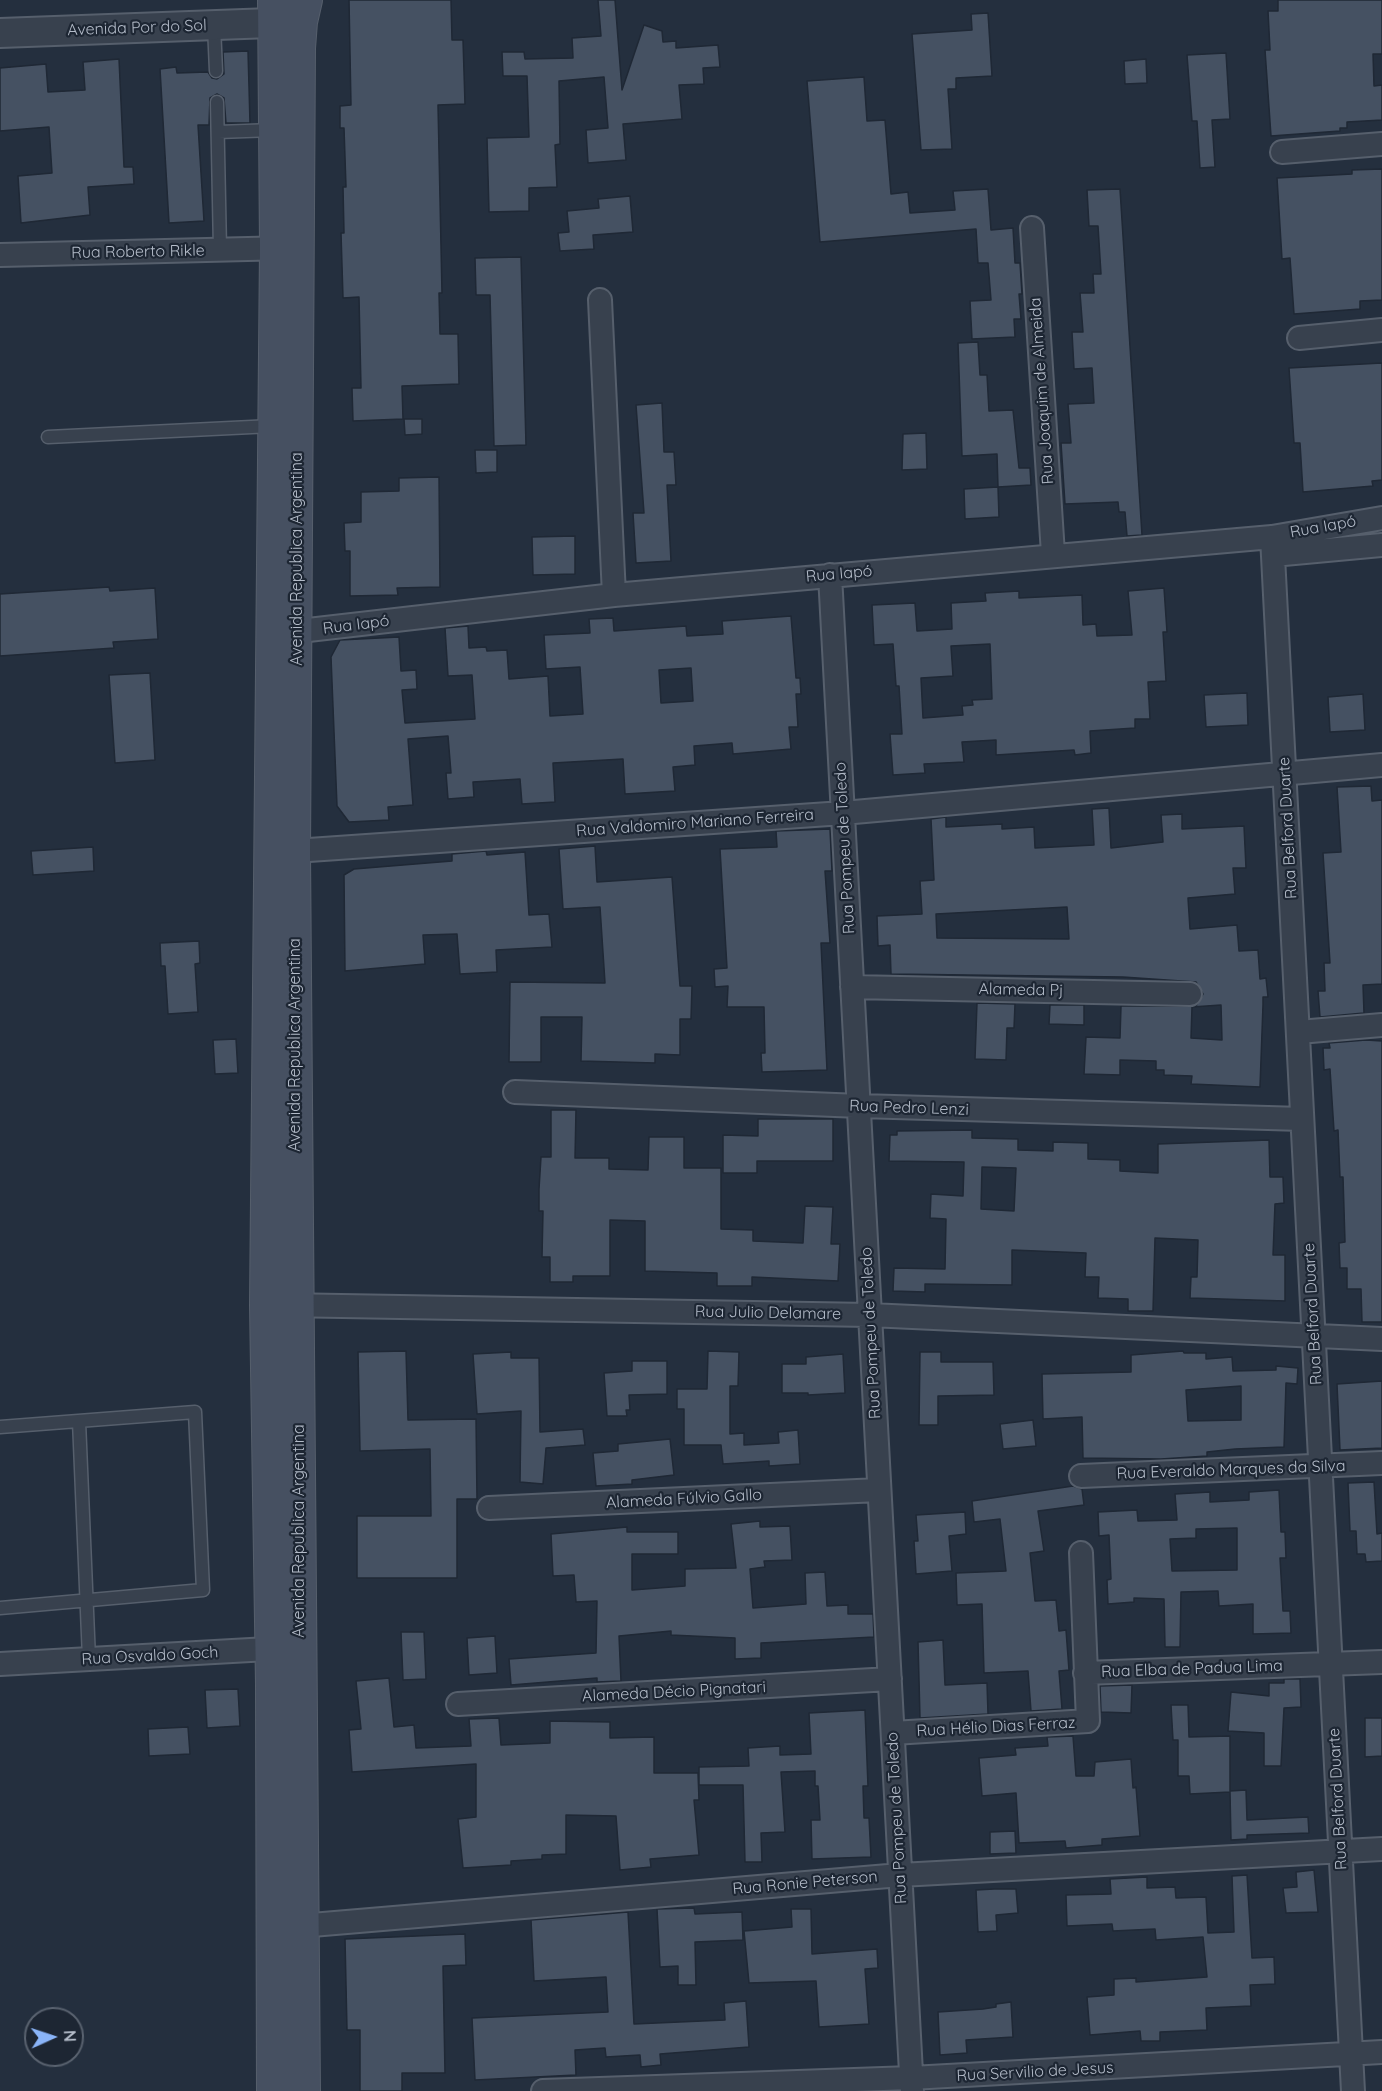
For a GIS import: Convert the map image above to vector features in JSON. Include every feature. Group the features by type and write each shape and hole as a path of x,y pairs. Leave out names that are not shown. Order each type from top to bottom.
{"main road":[{"name":"Avenida Republica Argentina","path":"284,633 274,426 288,248 274,130 289,11"},
{"name":"Avenida Republica Argentina","path":"286,1648 266,1305 282,852 289,11"},
{"name":"Avenida Republica Argentina","path":"273,2091 287,1928 286,1648 297,1306 282,852"},
{"name":"Avenida Republica Argentina","path":"287,1928 304,2091"}],"street":[{"name":"Avenida Por do Sol","path":"0,33 214,26 289,11"},
{"path":"1282,152 1382,144"},
{"name":"Rua Joaquim de Almeida","path":"1032,228 1053,555"},
{"name":"Rua Roberto Rikle","path":"0,255 288,248"},
{"path":"600,300 614,595"},
{"path":"1299,338 1382,330"},
{"name":"Rua Iapó","path":"1272,546 1382,518"},
{"name":"Rua Iapó","path":"284,633 614,595 1053,555 1272,546 1382,545"},
{"name":"Rua Belford Duarte","path":"1272,546 1353,2091"},
{"name":"Rua Pompeu de Toledo","path":"830,575 912,2085"},
{"name":"Rua Valdomiro Mariano Ferreira","path":"282,852 843,813 1382,765"},
{"name":"Alameda Pj","path":"852,987 1190,994"},
{"path":"1299,1032 1382,1025"},
{"name":"Rua Pedro Lenzi","path":"515,1092 860,1106 1302,1119"},
{"name":"Rua Julio Delamare","path":"266,1305 870,1315 1382,1339"},
{"name":"Rua Everaldo Marques da Silva","path":"1081,1476 1382,1463"},
{"name":"Alameda Fúlvio Gallo","path":"489,1508 879,1490"},
{"name":"Rua Elba de Padua Lima","path":"1081,1553 1085,1673 1382,1662"},
{"name":"Rua Osvaldo Goch","path":"0,1664 286,1648"},
{"name":"Rua Hélio Dias Ferraz","path":"892,1733 1088,1721 1085,1673"},
{"name":"Alameda Décio Pignatari","path":"458,1704 890,1679"},
{"name":"Rua Ronie Peterson","path":"287,1928 900,1875 1382,1849"},
{"name":"Rua Servilio de Jesus","path":"543,2091 912,2085 1382,2052"}],"lane":[{"path":"214,26 216,71"},
{"path":"217,102 220,250"},
{"path":"218,132 274,130"},
{"path":"48,437 274,426"},
{"path":"0,1427 195,1412 203,1590 0,1608"},
{"path":"80,1421 89,1659"}],"building":[{"path":"349,0 451,0 452,40 463,40 465,104 438,105 442,293 439,293 440,334 458,334 459,384 402,386 403,419 353,421 352,388 361,388 359,297 343,298 341,233 344,233 343,187 346,187 344,128 340,128 340,106 351,105"},
{"path":"598,0 615,0 622,90 644,25 662,31 663,42 676,41 676,48 718,45 720,67 703,68 704,84 679,85 682,119 623,124 626,160 588,163 586,130 608,128 604,77 559,81 560,144 555,145 557,187 529,188 529,211 489,212 487,138 529,137 527,76 503,76 502,52 524,52 525,59 573,58 572,38 601,36"},
{"path":"1278,0 1382,0 1382,54 1373,54 1374,86 1382,85 1382,120 1347,122 1347,128 1340,128 1340,131 1271,136 1265,50 1270,50 1268,11 1278,11"},
{"path":"988,13 992,76 956,78 956,89 948,89 952,149 921,150 912,34 972,30 971,14"},
{"path":"248,51 250,123 226,123 224,98 217,94 210,98 209,125 198,125 204,221 169,223 160,69 176,67 177,73 208,72 212,78 217,79 224,74 223,52"},
{"path":"1226,53 1230,119 1212,120 1215,167 1200,168 1197,121 1192,121 1187,55"},
{"path":"119,59 124,167 133,167 134,184 88,187 90,215 21,223 18,176 52,173 49,127 0,131 0,68 46,64 48,92 85,90 83,62"},
{"path":"1146,59 1147,83 1125,84 1124,61"},
{"path":"864,77 867,121 885,120 891,194 908,192 910,213 955,210 953,191 988,189 991,230 1013,228 1015,263 1020,263 1022,294 1019,294 1021,319 1014,319 1015,337 972,339 970,301 991,300 988,263 978,263 976,229 820,242 807,81"},
{"path":"1382,169 1382,300 1360,301 1360,309 1294,314 1290,258 1282,259 1277,178 1352,174 1352,170"},
{"path":"1120,189 1142,535 1127,536 1125,512 1119,512 1118,502 1065,504 1061,443 1071,443 1068,404 1094,403 1092,368 1074,369 1072,332 1083,332 1080,293 1094,293 1093,274 1101,274 1098,226 1089,226 1087,190"},
{"path":"630,196 633,232 593,235 594,249 560,251 558,233 569,232 567,211 599,208 598,199"},
{"path":"521,257 526,445 494,446 490,295 476,295 475,258"},
{"path":"978,342 980,375 987,375 989,411 1013,410 1019,468 1030,468 1031,485 998,487 997,454 962,456 958,343"},
{"path":"1382,363 1382,480 1372,481 1373,486 1303,492 1300,443 1294,443 1289,368"},
{"path":"662,403 664,452 674,452 676,485 667,485 671,561 636,563 633,513 644,513 636,405"},
{"path":"404,419 422,419 422,434 405,435"},
{"path":"926,433 927,469 902,470 903,434"},
{"path":"475,450 497,450 497,472 476,473"},
{"path":"439,477 440,587 397,588 398,595 350,596 350,551 345,551 344,523 361,522 361,492 399,491 399,478"},
{"path":"998,487 999,517 965,519 964,489"},
{"path":"575,536 575,574 533,575 532,537"},
{"path":"109,587 110,591 155,588 158,639 113,642 114,648 0,656 0,594"},
{"path":"1164,588 1167,632 1163,632 1166,681 1148,682 1150,719 1135,719 1135,728 1090,731 1091,753 1075,755 1074,750 996,755 996,740 962,742 964,762 924,764 925,773 893,775 890,734 902,734 899,686 896,686 893,644 874,645 872,605 915,603 917,631 952,629 951,603 986,601 985,593 1019,591 1019,598 1082,595 1083,625 1096,624 1097,636 1132,635 1128,591","holes":["990,644 992,699 972,700 973,705 962,706 963,715 923,718 921,678 953,676 951,646"]},
{"path":"791,616 796,678 800,678 801,694 796,694 798,727 789,727 791,749 733,754 732,743 694,746 695,765 673,767 675,791 625,794 623,759 553,763 555,802 522,804 520,779 473,782 474,797 448,799 446,773 451,773 448,736 408,739 413,805 388,807 389,820 349,822 337,806 331,657 340,640 399,637 401,671 416,670 417,689 402,690 405,723 475,719 472,675 448,676 445,628 468,626 469,648 486,647 487,651 507,650 509,679 548,676 550,716 583,714 580,667 546,669 544,635 590,633 589,619 613,618 614,631 686,626 687,636 723,634 722,621","holes":["691,668 693,701 661,703 659,670"]},
{"path":"150,673 155,760 115,763 109,675"},
{"path":"1247,693 1248,725 1206,727 1204,695"},
{"path":"1363,694 1365,730 1330,732 1328,697"},
{"path":"1371,786 1372,801 1382,800 1382,984 1363,985 1364,1013 1320,1017 1318,991 1325,991 1324,963 1330,963 1323,853 1341,852 1337,787"},
{"path":"1109,808 1111,848 1163,842 1161,815 1182,814 1182,829 1244,826 1246,868 1233,868 1235,894 1188,898 1190,929 1237,925 1239,951 1258,950 1260,979 1266,978 1268,997 1263,997 1260,1087 1191,1084 1192,1076 1164,1075 1164,1070 1156,1070 1156,1061 1120,1060 1120,1075 1084,1074 1086,1037 1120,1038 1121,1006 1196,1006 1203,994 1196,982 1123,977 891,974 890,945 878,946 877,916 922,914 920,881 934,880 931,819 946,817 946,827 1002,824 1002,829 1034,827 1035,848 1094,845 1092,809","holes":["1067,907 1069,939 937,938 936,914","1221,1005 1222,1040 1191,1038 1192,1007"]},
{"path":"830,829 832,871 825,871 830,943 821,943 827,1070 762,1072 761,1053 765,1053 764,1007 727,1007 728,986 715,987 714,969 727,968 720,849 777,847 776,831"},
{"path":"595,846 597,882 672,877 680,986 692,986 691,1019 680,1019 680,1055 655,1054 655,1063 581,1061 582,1017 541,1017 541,1062 509,1062 510,982 605,983 600,907 563,909 559,849"},
{"path":"93,847 94,871 33,875 31,851"},
{"path":"486,851 487,855 525,852 529,915 549,914 552,947 496,950 497,972 460,974 457,934 423,935 425,964 345,971 344,875 354,869 452,861 452,854"},
{"path":"199,941 200,963 195,964 198,1012 168,1014 165,966 161,966 160,943"},
{"path":"977,1003 1015,1004 1014,1028 1007,1028 1006,1060 975,1059"},
{"path":"1050,1005 1084,1005 1084,1025 1049,1024"},
{"path":"236,1039 238,1073 215,1074 213,1040"},
{"path":"1382,1041 1382,1322 1362,1322 1361,1289 1347,1289 1347,1268 1340,1268 1339,1243 1345,1242 1343,1177 1340,1177 1338,1130 1334,1131 1330,1069 1324,1070 1323,1048 1330,1048 1329,1043"},
{"path":"551,1110 576,1110 575,1158 609,1158 609,1169 648,1170 649,1137 684,1137 684,1168 721,1168 721,1229 753,1230 753,1241 803,1243 805,1206 833,1207 831,1244 840,1244 838,1281 752,1277 752,1286 717,1286 717,1273 645,1271 645,1221 610,1220 610,1276 573,1276 573,1282 550,1282 550,1257 542,1257 543,1211 539,1211 539,1189 541,1157 551,1157"},
{"path":"758,1119 833,1119 833,1161 757,1161 757,1173 723,1173 723,1135 758,1136"},
{"path":"972,1130 972,1138 1018,1139 1018,1150 1053,1151 1053,1142 1088,1143 1088,1159 1120,1160 1120,1171 1158,1173 1158,1144 1269,1140 1270,1177 1283,1177 1284,1203 1275,1204 1273,1255 1285,1255 1285,1301 1190,1298 1191,1277 1197,1277 1198,1240 1155,1238 1153,1311 1128,1311 1128,1299 1098,1298 1099,1277 1085,1277 1086,1253 1012,1250 1012,1285 925,1284 925,1292 893,1291 894,1268 945,1269 946,1219 930,1218 931,1194 963,1196 964,1162 889,1161 890,1135 897,1135 897,1131","holes":["982,1167 1016,1168 1014,1211 981,1209"]},
{"path":"406,1351 408,1420 476,1419 477,1499 457,1499 457,1578 357,1578 357,1516 431,1516 430,1449 360,1451 358,1352"},
{"path":"708,1351 739,1352 738,1386 730,1386 730,1434 744,1433 744,1445 779,1443 778,1432 798,1430 800,1464 769,1466 769,1461 723,1464 721,1445 684,1445 684,1409 677,1409 677,1389 707,1389"},
{"path":"1183,1351 1184,1353 1206,1353 1206,1359 1232,1357 1233,1371 1276,1370 1276,1366 1298,1368 1297,1384 1286,1383 1284,1447 1235,1449 1207,1452 1207,1456 1161,1459 1083,1458 1082,1417 1043,1419 1042,1374 1131,1372 1131,1355","holes":["1241,1386 1241,1420 1188,1421 1186,1390"]},
{"path":"511,1352 511,1358 539,1358 540,1432 583,1429 585,1445 546,1448 543,1484 520,1482 521,1411 477,1414 473,1354"},
{"path":"920,1352 941,1352 941,1362 993,1362 994,1395 938,1396 938,1425 919,1425"},
{"path":"843,1354 845,1393 808,1395 808,1393 782,1393 782,1364 806,1364 806,1357"},
{"path":"632,1361 667,1361 667,1394 629,1395 630,1410 626,1410 627,1416 607,1416 604,1373 632,1371"},
{"path":"1382,1381 1382,1448 1340,1450 1337,1384"},
{"path":"1033,1420 1036,1446 1003,1449 1000,1424"},
{"path":"670,1439 674,1475 632,1480 632,1484 596,1486 593,1453 618,1451 618,1444"},
{"path":"1374,1482 1377,1534 1382,1533 1382,1561 1366,1562 1365,1554 1357,1554 1356,1531 1350,1531 1348,1483"},
{"path":"1073,1486 1082,1489 1084,1505 1038,1511 1044,1551 1030,1553 1035,1601 1056,1600 1059,1631 1066,1630 1069,1670 1059,1671 1062,1709 1031,1711 1028,1671 984,1673 982,1604 957,1605 956,1573 1006,1571 1000,1519 974,1522 972,1501"},
{"path":"1279,1490 1281,1532 1285,1532 1286,1558 1280,1558 1283,1611 1290,1611 1291,1633 1253,1634 1253,1604 1219,1606 1218,1591 1181,1592 1180,1647 1165,1647 1164,1599 1134,1598 1134,1602 1108,1604 1107,1580 1111,1579 1109,1535 1099,1536 1098,1512 1137,1510 1138,1521 1177,1520 1175,1494 1210,1492 1210,1502 1249,1500 1249,1492","holes":["1237,1528 1237,1570 1172,1571 1170,1539 1196,1538 1196,1529"]},
{"path":"965,1512 966,1534 949,1536 952,1571 916,1574 914,1541 918,1541 916,1515"},
{"path":"760,1521 760,1527 790,1526 792,1560 764,1561 765,1567 750,1569 753,1608 806,1604 805,1573 825,1572 827,1606 848,1605 848,1614 873,1614 874,1637 761,1643 761,1658 735,1659 735,1638 671,1635 671,1631 619,1636 621,1681 597,1682 597,1678 511,1685 509,1659 596,1653 597,1601 576,1602 574,1575 553,1576 551,1534 627,1527 627,1532 678,1532 678,1554 632,1554 632,1590 685,1586 685,1569 736,1568 731,1524"},
{"path":"401,1632 424,1632 426,1679 403,1680"},
{"path":"495,1636 497,1673 469,1675 467,1638"},
{"path":"943,1640 945,1685 987,1683 988,1714 920,1718 918,1642"},
{"path":"389,1678 394,1727 414,1725 416,1748 471,1746 469,1719 499,1718 501,1745 550,1743 550,1721 610,1722 610,1738 654,1737 654,1773 698,1773 699,1800 694,1800 699,1855 650,1859 651,1867 620,1870 616,1816 566,1815 566,1854 542,1855 542,1859 511,1861 511,1865 463,1868 458,1819 476,1817 476,1764 352,1772 349,1730 361,1729 356,1681"},
{"path":"1284,1679 1300,1679 1301,1707 1284,1708 1281,1766 1264,1766 1264,1733 1228,1731 1231,1692 1269,1696 1269,1683 1284,1683"},
{"path":"1132,1685 1131,1713 1101,1712 1100,1686"},
{"path":"238,1689 240,1726 207,1728 205,1690"},
{"path":"1171,1705 1188,1705 1189,1737 1230,1736 1230,1791 1246,1790 1247,1820 1308,1817 1309,1833 1247,1835 1247,1839 1231,1840 1230,1792 1190,1794 1189,1776 1178,1776 1178,1740 1173,1740"},
{"path":"865,1710 868,1786 863,1786 864,1818 869,1818 871,1857 812,1859 811,1820 820,1820 815,1771 781,1772 785,1832 761,1833 762,1862 745,1862 743,1785 699,1785 699,1767 749,1766 748,1748 780,1746 780,1755 811,1754 809,1713"},
{"path":"1365,1718 1382,1718 1382,1756 1365,1757"},
{"path":"188,1727 190,1754 149,1756 148,1729"},
{"path":"1073,1736 1076,1776 1094,1776 1095,1762 1131,1759 1140,1836 1102,1839 1102,1845 1066,1848 1065,1841 1019,1843 1016,1793 982,1796 979,1758 1016,1755 1015,1748 1048,1746 1047,1737"},
{"path":"1015,1831 1016,1853 990,1854 990,1832"},
{"path":"1314,1870 1318,1912 1286,1913 1283,1888 1297,1887 1296,1872"},
{"path":"1247,1875 1252,1958 1274,1957 1275,1984 1250,1985 1251,2006 1206,2008 1207,2030 1160,2032 1160,2041 1141,2041 1140,2031 1090,2035 1087,1997 1114,1995 1114,1979 1136,1978 1136,1982 1207,1977 1203,1937 1156,1940 1155,1929 1113,1931 1112,1924 1067,1926 1066,1895 1111,1894 1110,1879 1147,1877 1147,1888 1175,1887 1176,1898 1206,1897 1208,1933 1234,1932 1232,1876"},
{"path":"1016,1889 1018,1913 996,1915 997,1931 978,1932 976,1890"},
{"path":"694,1908 695,1914 742,1912 743,1940 695,1942 696,1985 678,1985 678,1966 660,1967 657,1909"},
{"path":"791,1909 811,1909 812,1954 877,1949 878,1968 865,1969 869,2024 819,2027 816,1981 749,1983 744,1931 792,1927"},
{"path":"628,1912 634,2024 725,2020 724,2003 746,2001 749,2047 660,2054 661,2065 641,2067 640,2055 606,2057 605,2048 575,2050 576,2075 475,2080 472,2018 608,2012 606,1977 534,1981 531,1920"},
{"path":"465,1934 466,1965 443,1966 445,2073 402,2073 402,2091 360,2091 360,2030 347,2030 345,1939"},
{"path":"1011,2002 1013,2037 966,2040 967,2053 940,2055 938,2012 983,2009"}]}
